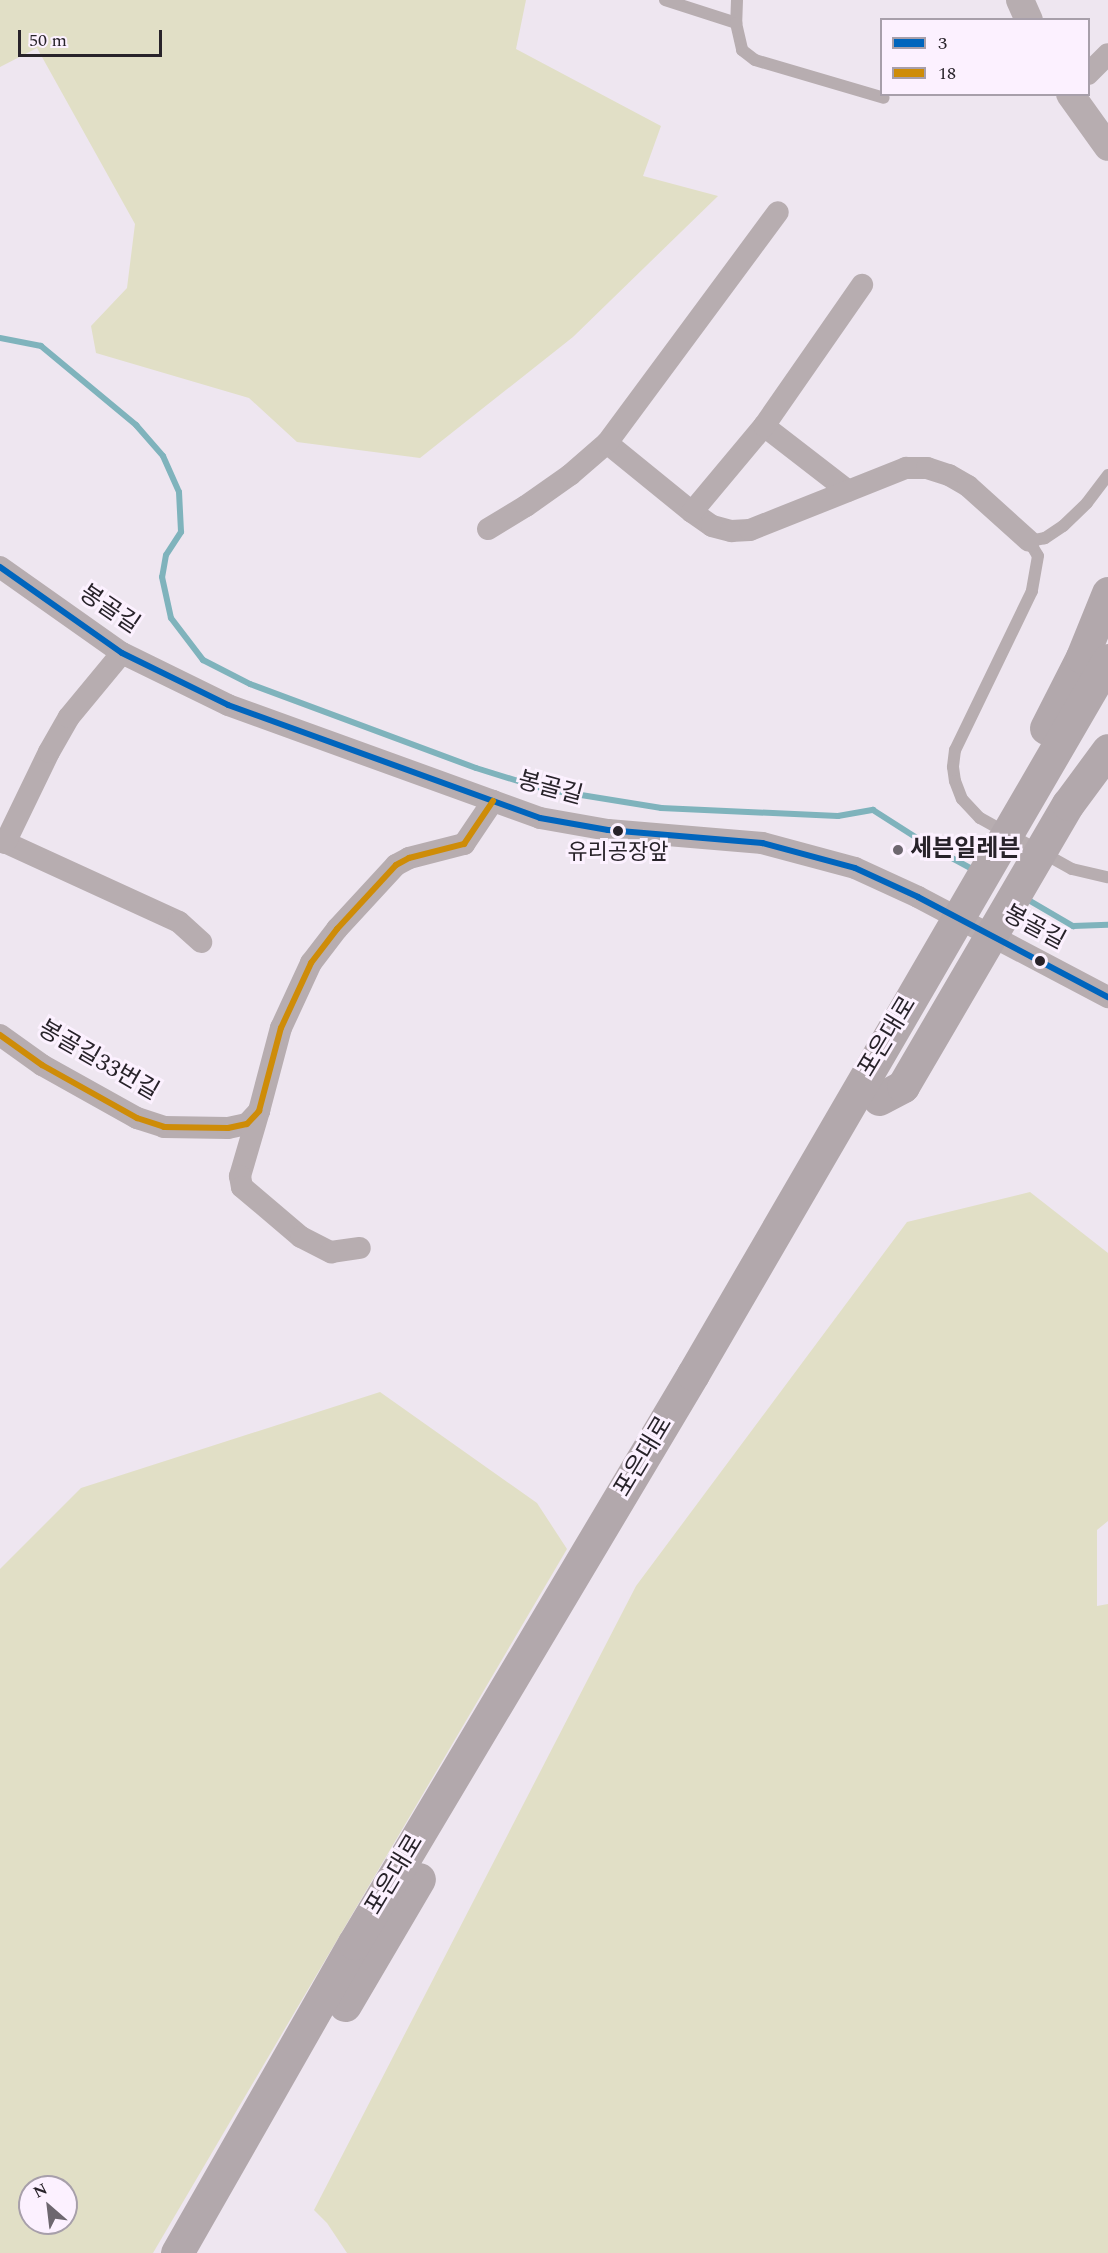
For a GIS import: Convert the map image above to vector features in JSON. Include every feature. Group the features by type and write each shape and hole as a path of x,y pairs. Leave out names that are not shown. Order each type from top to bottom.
{"highway":[{"path":"1043,794 1082,657 1108,593"},
{"path":"1108,660 1043,794 903,1086 868,1094 860,1060 1043,794 1108,699"},
{"path":"1043,794 1108,750"},
{"name":"포은대로","path":"177,2253 354,1943 687,1384 868,1094"},
{"name":"포은대로","path":"203,2253 868,1094"}],"street":[{"path":"1020,0 1028,18"},
{"path":"1090,73 1108,54"},
{"path":"1071,96 1108,147"},
{"path":"488,528 526,506 570,475 607,443 778,212"},
{"path":"692,512 764,426 861,285"},
{"path":"764,426 848,491"},
{"path":"607,443 692,512 712,526 730,531 750,530 906,468 927,468 949,475 968,486 1029,541"},
{"name":"봉골길","path":"0,567 122,653 228,705 540,818 575,825 762,843 836,862 918,897 1108,997"},
{"path":"122,653 69,717 3,841 179,922 201,942"},
{"path":"360,1248 331,1252 301,1237 242,1187 240,1176 281,1028 312,963 331,937 396,866 409,858 464,844 493,801"},
{"name":"봉골길33번길","path":"0,1035 42,1065 136,1118 164,1127 228,1128 247,1124 259,1111"}],"lane":[{"path":"665,0 736,23"},
{"path":"737,0 736,23 742,50 755,60 885,98"},
{"path":"1108,475 1088,503 1063,526 1045,538 1029,541 1038,556 1032,591 955,750 955,782 962,799 980,818 1072,869 1108,878"}],"shaded area":[{"path":"0,0 526,0 516,49 661,126 643,176 718,196 573,337 420,458 297,442 249,398 96,353 91,326 127,288 135,224 37,48 0,67"},
{"path":"1030,1192 1108,1253 1108,1521 1097,1530 1097,1606 1108,1604 1108,2253 347,2253 327,2223 314,2210 636,1586 907,1222"},
{"path":"380,1392 537,1503 567,1549 153,2253 0,2253 0,1569 81,1488"}],"waterway":[{"path":"0,338 41,346 136,425 163,456 179,492 181,532 166,555 162,577 171,618 203,660 250,684 476,768 544,789 661,808 838,816 873,810 928,845 974,870"},
{"path":"1025,898 1073,926 1108,925"}],"transit line":[{"name":"3","path":"0,567 122,653 228,705 540,818 608,830 762,843 855,868 918,897 1108,997"},
{"name":"18","path":"0,1035 42,1065 137,1118 164,1127 228,1128 247,1124 259,1111 281,1028 311,963 337,929 396,865 409,858 464,844 493,801"}],"place":[{"name":"유리공장앞","path":"618,831"},
{"name":"세븐일레븐","path":"898,850"}]}
